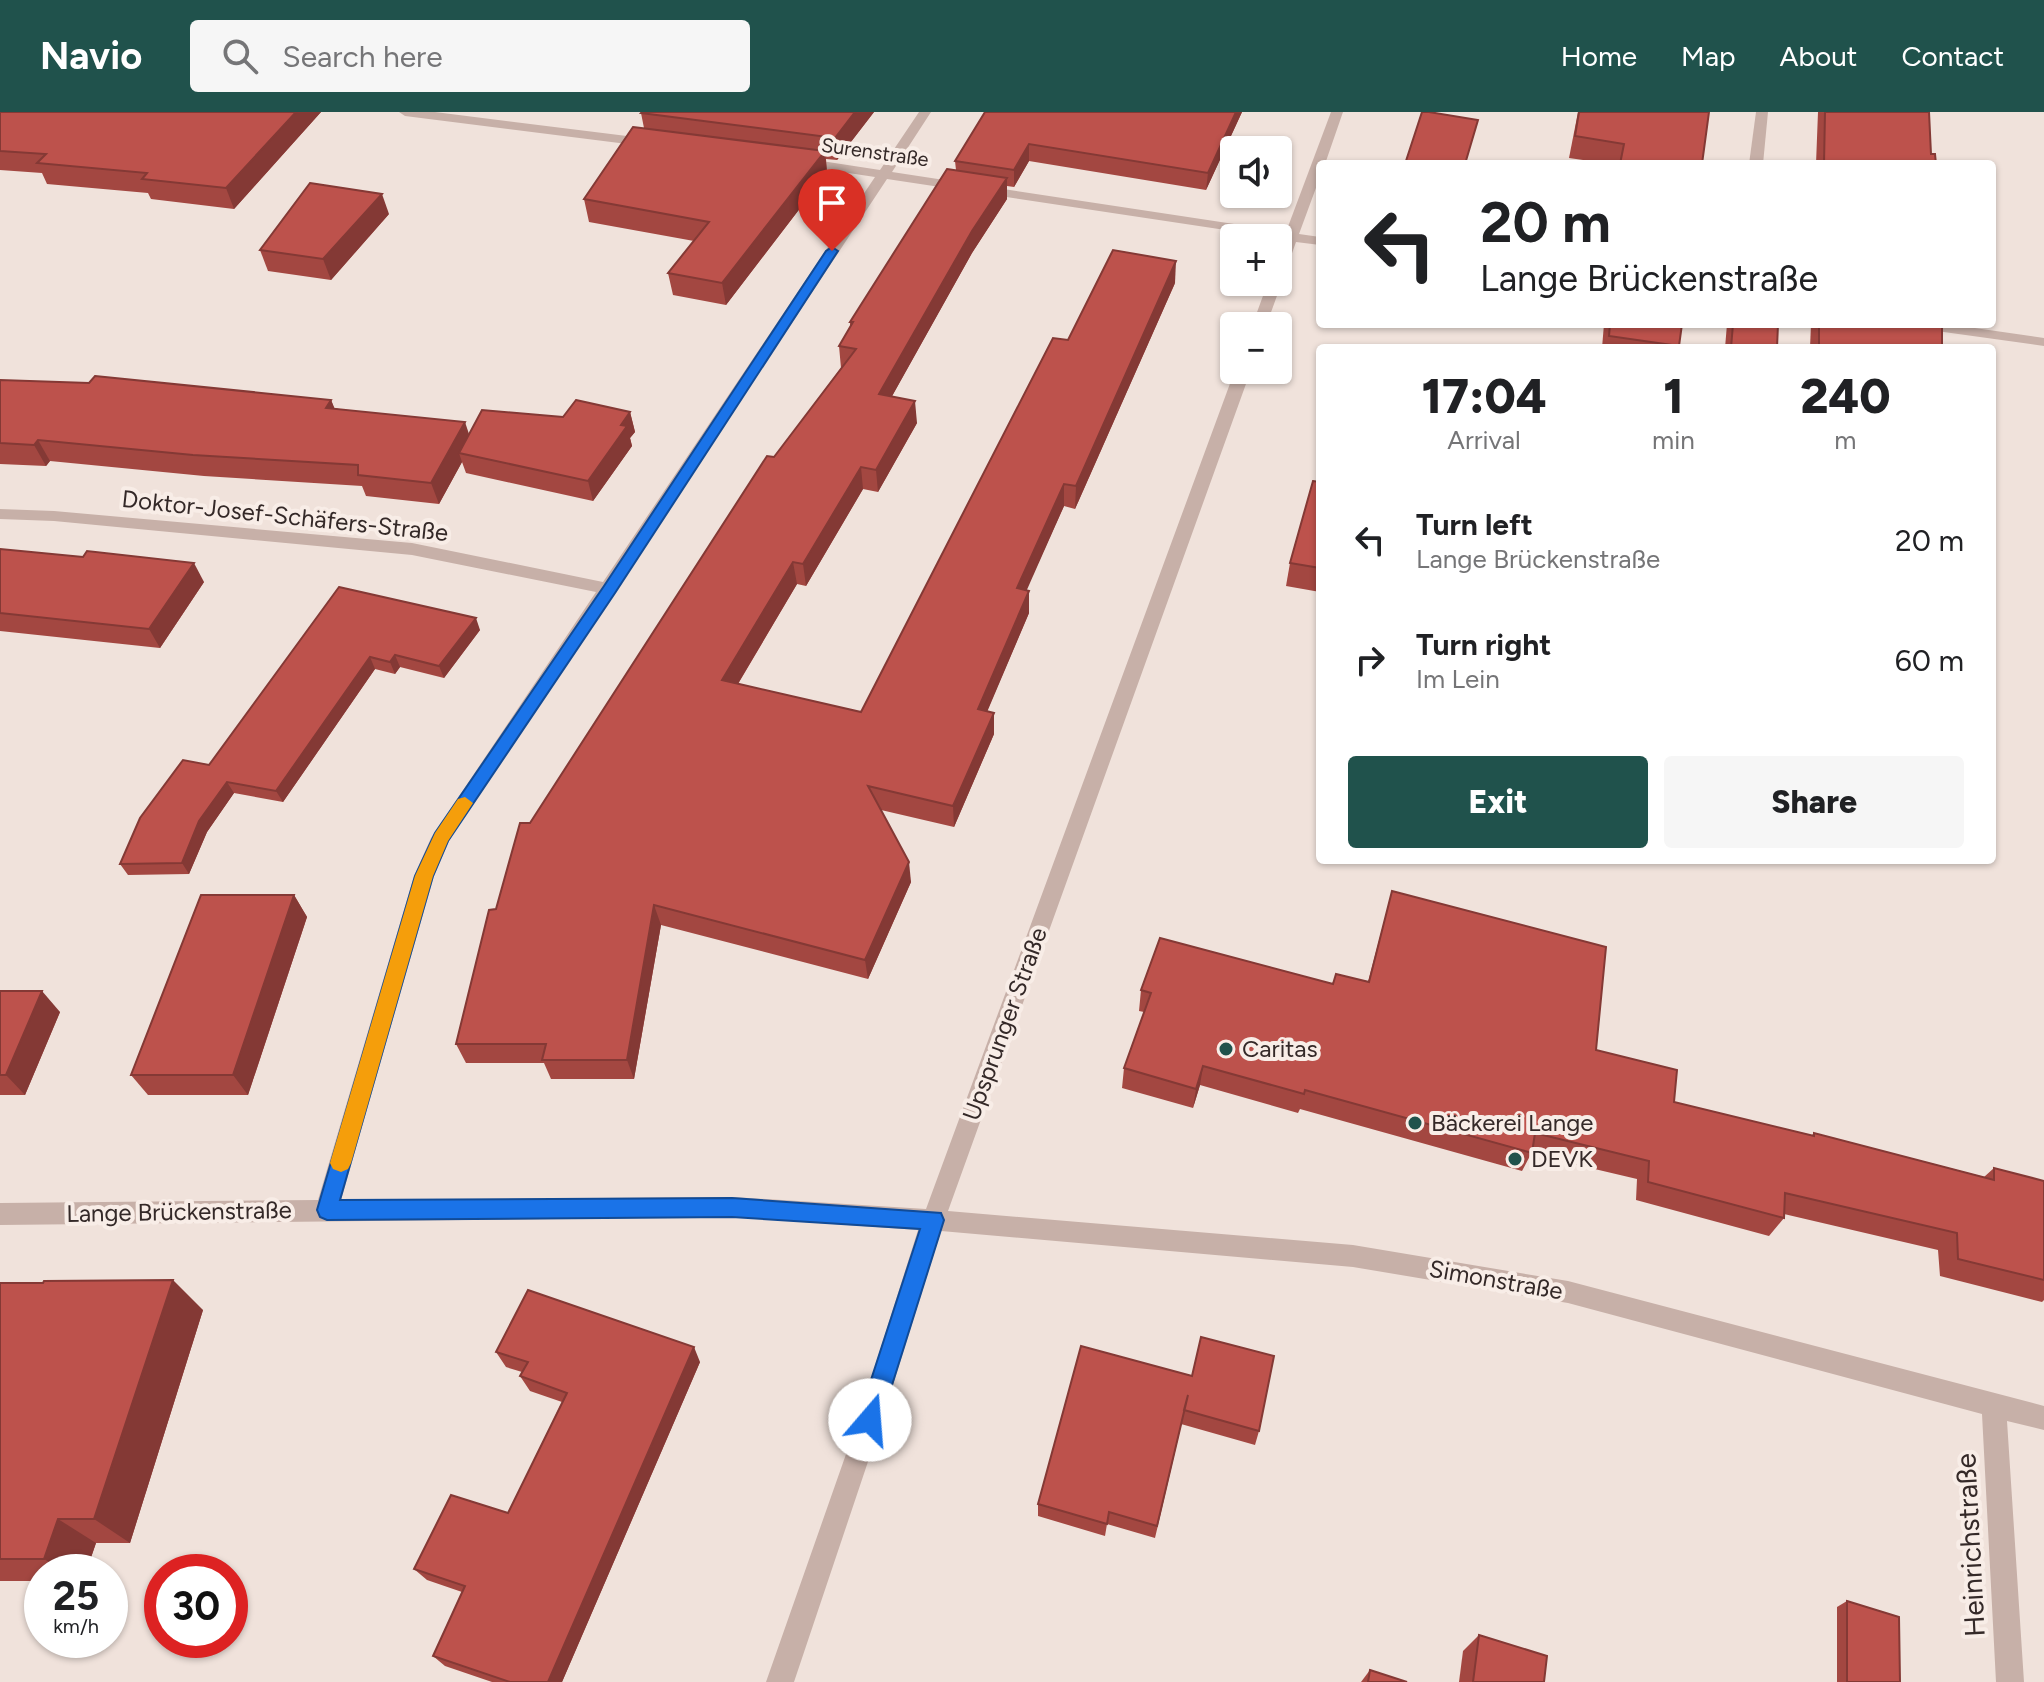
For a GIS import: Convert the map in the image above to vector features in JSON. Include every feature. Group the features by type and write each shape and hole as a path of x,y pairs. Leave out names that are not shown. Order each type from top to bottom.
{"street":[{"path":"405,112 667,145"},
{"path":"327,1210 424,876 435,851 925,112"},
{"path":"1319,160 1337,112"},
{"path":"1756,160 1762,112"},
{"name":"Surenstraße","path":"791,161 1220,226"},
{"path":"1292,232 1316,168"},
{"name":"Surenstraße","path":"1292,237 1316,240"},
{"path":"1944,328 2044,342"},
{"name":"Upsprunger Straße","path":"780,1682 870,1420 933,1220 1238,384"},
{"name":"Doktor-Josef-Schäfers-Straße","path":"0,514 54,516 412,549 610,589"},
{"name":"Lange Brückenstraße","path":"0,1214 732,1207 933,1220"},
{"name":"Simonstraße","path":"933,1220 1353,1256 1537,1286 2044,1418"},
{"name":"Heinrichstraße","path":"1994,1403 2010,1682"}],"building":[{"path":"0,112 296,112 226,188 142,179 147,173 37,163 46,154 0,151"},
{"path":"642,112 855,112 835,138"},
{"path":"985,112 1236,112 1225,136 1220,136 1220,147 1208,173 1029,144 1014,170 955,161"},
{"path":"1422,112 1478,120 1466,160 1406,160"},
{"path":"1579,112 1709,112 1703,160 1621,160 1624,144 1575,136"},
{"path":"1825,112 1929,112 1931,154 1935,154 1936,160 1824,160"},
{"path":"633,127 825,151 722,283 668,273 709,222 584,199"},
{"path":"947,169 1007,178 972,231 879,394 915,401 876,470 861,467 803,564 793,562 722,680 861,712 1053,338 1068,340 1113,250 1176,261 1076,486 1064,484 1017,588 1029,591 978,709 994,713 953,806 868,786 909,862 865,960 654,905 627,1060 542,1060 546,1044 456,1044 489,910 496,909 520,823 530,823 767,456 774,457 856,349 839,346 853,322 850,322"},
{"path":"310,183 382,194 323,259 260,250"},
{"path":"1610,328 1681,328 1679,344 1609,336"},
{"path":"1733,328 1778,328 1777,344 1731,344"},
{"path":"1819,328 1942,328 1942,344 1819,344"},
{"path":"95,376 331,400 326,408 465,422 431,483 358,475 358,465 193,455 38,440 34,445 0,443 0,380 89,383"},
{"path":"576,400 630,412 621,425 627,426 588,481 459,453 482,410 563,417"},
{"path":"1313,481 1316,481 1316,567 1290,563"},
{"path":"0,549 83,557 87,551 194,563 149,629 0,613"},
{"path":"339,587 476,618 439,666 395,655 390,662 370,657 276,791 227,782 199,821 182,863 120,864 140,818 183,760 209,765"},
{"path":"1392,891 1606,947 1596,1050 1677,1070 1674,1102 1814,1136 1814,1133 1994,1180 1994,1168 2044,1181 2044,1280 1958,1259 1957,1233 1785,1193 1784,1218 1648,1182 1649,1161 1535,1133 1532,1153 1305,1090 1304,1094 1203,1066 1196,1089 1124,1068 1151,993 1141,990 1160,938 1333,984 1336,974 1369,982"},
{"path":"201,895 294,895 233,1075 131,1075"},
{"path":"0,991 42,991 6,1075 0,1075"},
{"path":"173,1280 94,1519 58,1519 46,1554 24,1554 24,1559 0,1559 0,1283"},
{"path":"528,1290 694,1347 548,1682 510,1682 433,1656 465,1586 414,1569 451,1495 508,1513 567,1393 520,1376 528,1362 496,1352"},
{"path":"1201,1337 1274,1356 1259,1431 1184,1410 1157,1526 1109,1512 1107,1524 1038,1504 1081,1346 1192,1376"},
{"path":"1847,1601 1899,1617 1900,1682 1847,1682"},
{"path":"1479,1635 1547,1656 1544,1682 1473,1682"},
{"path":"1370,1670 1407,1682 1368,1682"}],"slow traffic":[{"path":"341,1163 424,876 441,838 465,803"}],"place":[{"name":"Caritas","path":"1226,1049"},
{"name":"Bäckerei Lange","path":"1415,1123"},
{"name":"DEVK","path":"1515,1159"}],"route":[{"path":"832,251 610,589 441,838 424,876 327,1210 732,1207 933,1220 870,1420"}]}
